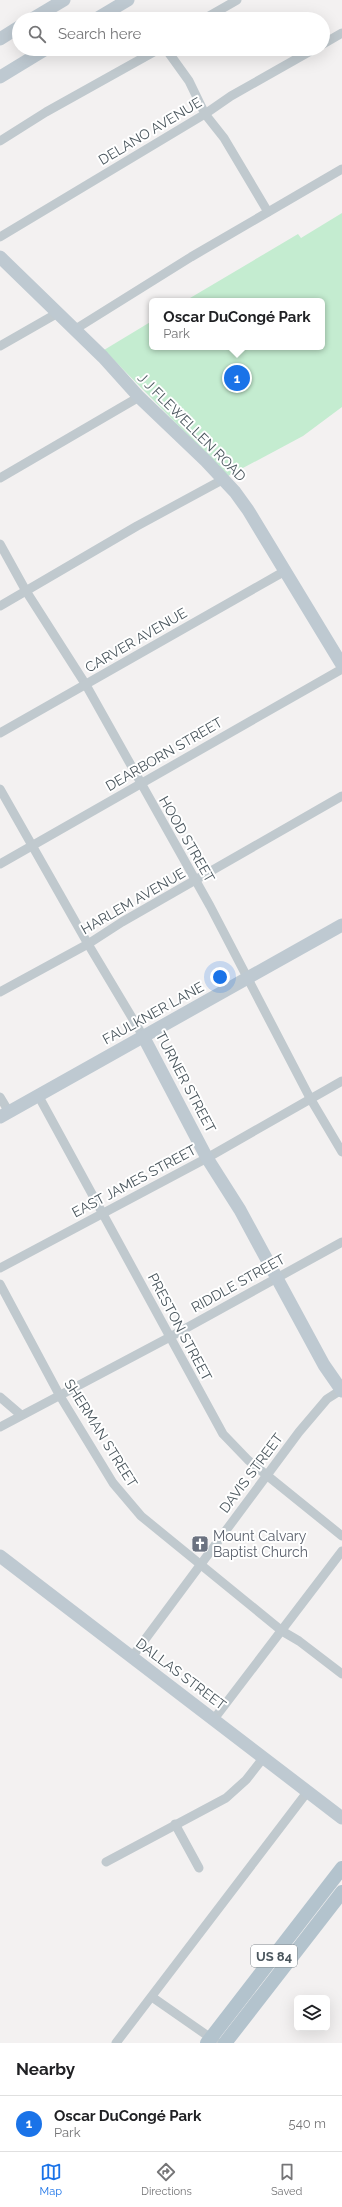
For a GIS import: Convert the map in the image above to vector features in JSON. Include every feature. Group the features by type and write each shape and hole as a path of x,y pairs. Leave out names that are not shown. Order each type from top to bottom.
{"main road":[{"name":"US 84","path":"212,2041 342,1868"},
{"name":"US 84","path":"225,2043 342,1892"}],"street":[{"path":"44,12 64,0"},
{"path":"108,12 128,0"},
{"path":"216,12 237,0"},
{"path":"0,39 12,31"},
{"path":"330,40 342,33"},
{"path":"0,77 34,56"},
{"path":"0,141 46,112 146,56"},
{"path":"171,56 189,80 205,114 224,138 268,212"},
{"name":"DELANO AVENUE","path":"0,237 205,114 232,96 302,56"},
{"path":"74,330 268,212 342,169"},
{"name":"J J FLEWELLEN ROAD","path":"0,257 56,314 103,357 139,398 206,461 222,480 235,492 248,510 342,665"},
{"path":"0,346 56,314"},
{"path":"0,478 139,398"},
{"path":"0,606 137,526 222,480"},
{"name":"HOOD STREET","path":"0,544 26,591 86,685 249,978 310,1098 342,1152"},
{"name":"CARVER AVENUE","path":"0,733 285,571"},
{"name":"DEARBORN STREET","path":"0,864 342,669"},
{"name":"TURNER STREET","path":"0,789 88,944 143,1036 207,1158 240,1210 324,1365 342,1390"},
{"name":"HARLEM AVENUE","path":"0,992 88,944 342,796"},
{"name":"FAULKNER LANE","path":"4,1115 249,978 342,924"},
{"name":"EAST JAMES STREET","path":"0,1268 207,1158 342,1081"},
{"name":"PRESTON STREET","path":"38,1096 223,1434 238,1452 268,1474 342,1536"},
{"path":"0,1097 4,1115"},
{"name":"RIDDLE STREET","path":"0,1427 170,1337 276,1277 342,1242"},
{"name":"SHERMAN STREET","path":"0,1284 60,1396 113,1483 141,1516 282,1631 300,1641 342,1674"},
{"name":"DAVIS STREET","path":"132,1657 268,1474 327,1399 342,1390"},
{"path":"0,1396 21,1415"},
{"path":"214,1719 342,1550"},
{"name":"DALLAS STREET","path":"0,1556 342,1818"},
{"path":"106,1862 229,1795 246,1780 264,1758"},
{"path":"116,2043 308,1791"},
{"path":"175,1824 199,1868"},
{"path":"152,1997 212,2041"}],"green space":[{"path":"342,213 342,407 303,436 228,476 104,350 149,323 149,350 325,350 325,298 190,298 298,234 301,238"}],"place":[{"name":"Oscar DuCongé Park","path":"237,378"},
{"name":"Mount Calvary Baptist Church","path":"200,1544"}]}
